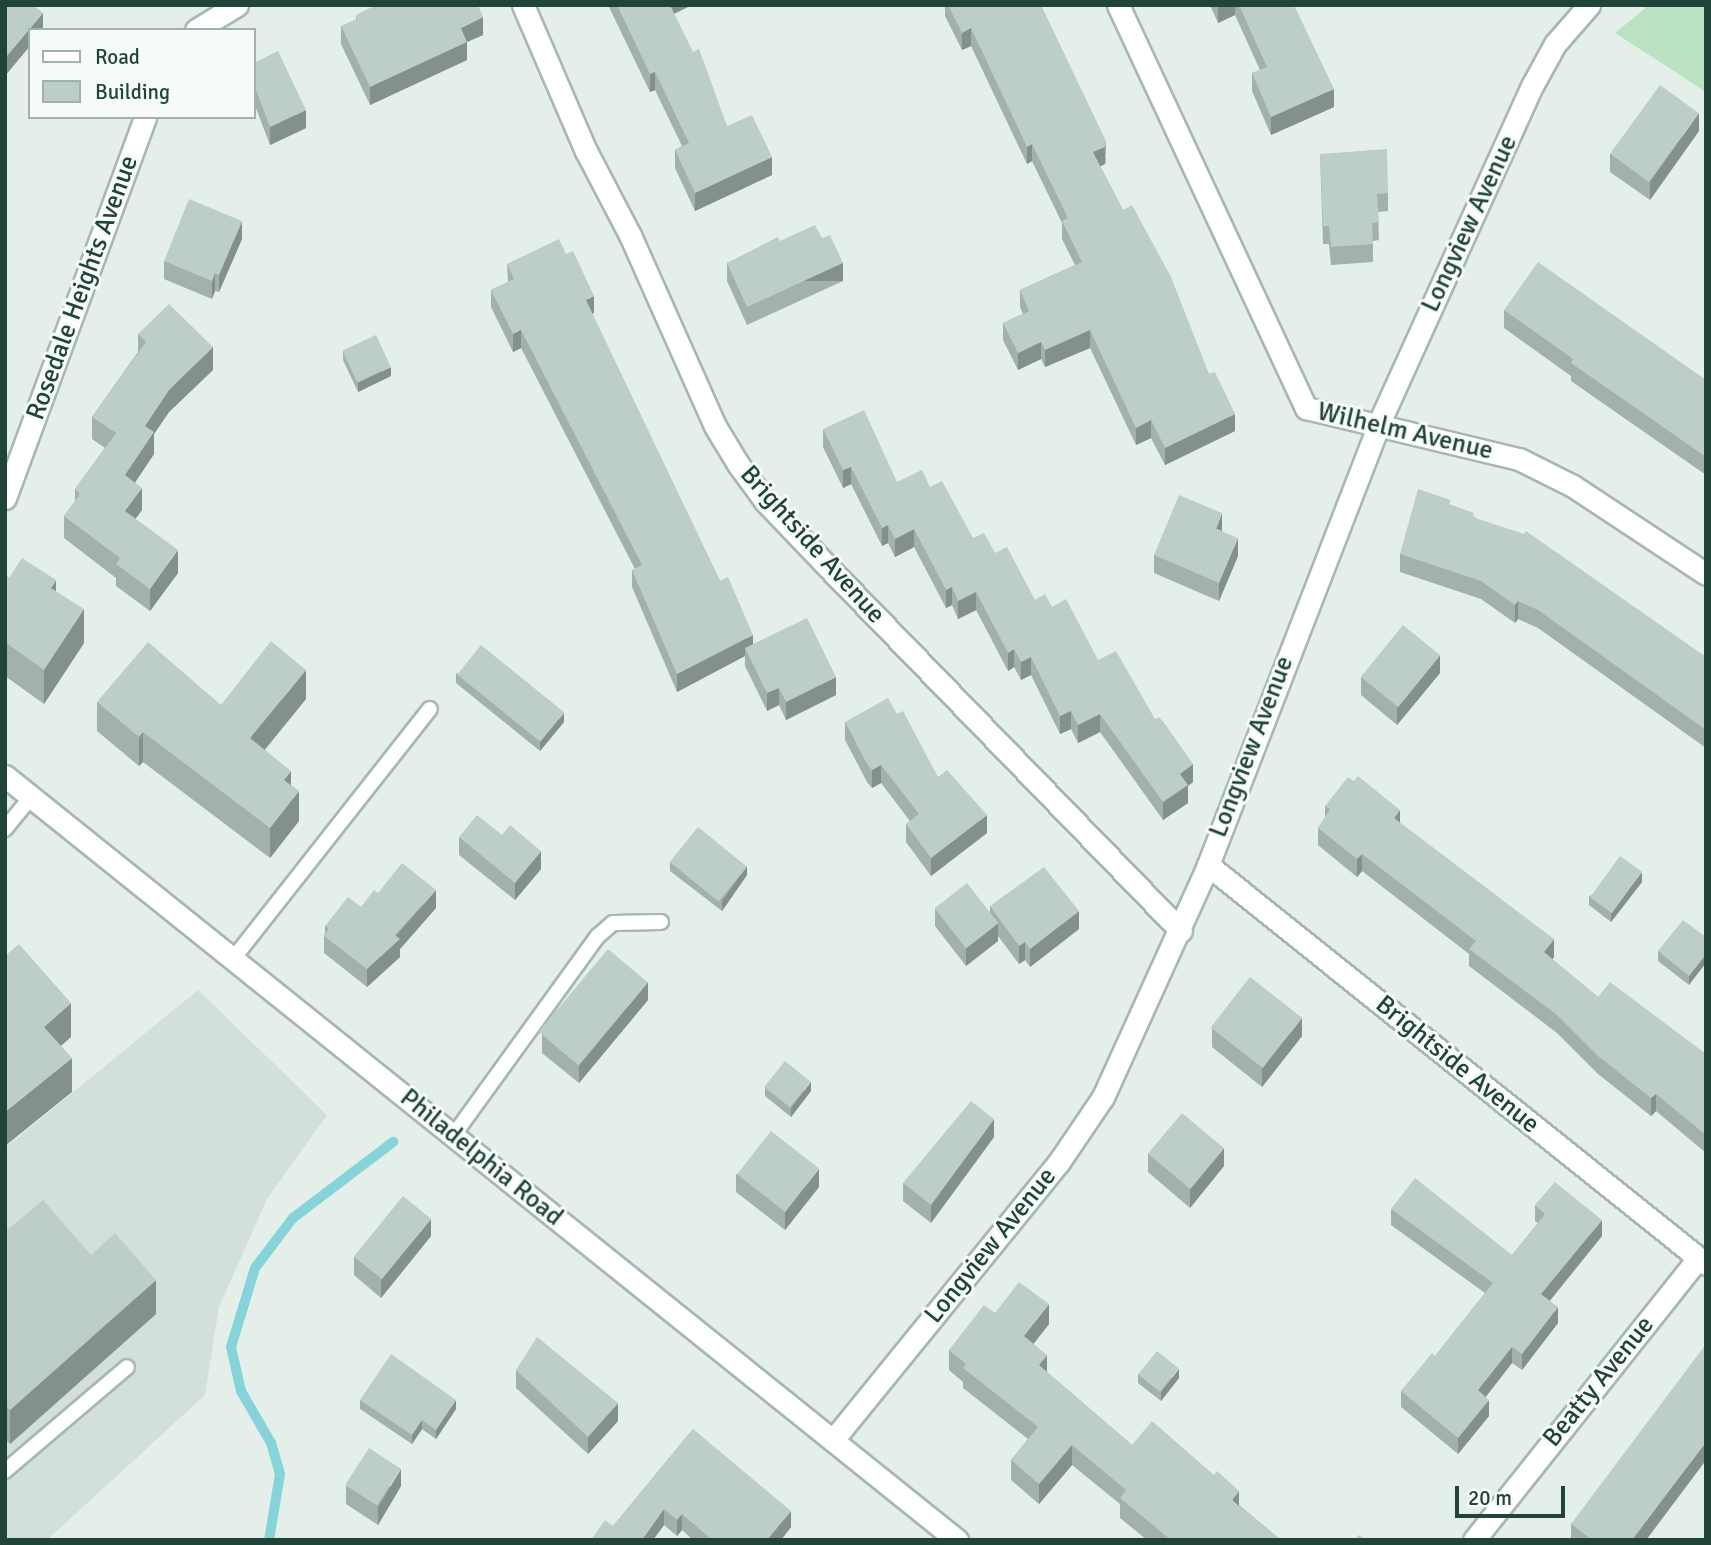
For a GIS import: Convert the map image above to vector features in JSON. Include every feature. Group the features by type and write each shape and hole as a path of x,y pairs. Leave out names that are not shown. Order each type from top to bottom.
{"street":[{"path":"199,28 237,5"},
{"name":"Brightside Avenue","path":"523,5 586,151 629,235 715,426 738,464 819,558 1181,931"},
{"name":"Wilhelm Avenue","path":"1118,5 1306,408 1379,423 1519,459 1573,486 1706,574"},
{"name":"Longview Avenue","path":"833,1440 1083,1129 1121,1061 1208,865 1379,423 1532,86 1555,44 1589,5"},
{"name":"Rosedale Heights Avenue","path":"5,498 144,119"},
{"name":"Philadelphia Road","path":"5,776 957,1540"},
{"name":"Brightside Avenue","path":"1208,865 1702,1261"},
{"name":"Beatty Avenue","path":"1474,1540 1702,1261"}],"lane":[{"path":"233,959 430,709"},
{"path":"5,829 31,797"},
{"path":"453,1136 598,936 613,923 662,922"},
{"path":"5,1471 127,1367"}],"shaded area":[{"path":"198,990 327,1115 267,1199 219,1307 205,1395 47,1540 5,1540 5,1148"}],"green space":[{"path":"1649,5 1706,5 1706,92 1615,33"}],"building":[{"path":"5,5 33,5 43,13 5,58"},
{"path":"376,5 478,5 483,17 461,28 467,42 370,87 341,26 357,19 356,15"},
{"path":"617,5 670,5 693,52 699,49 727,126 752,115 772,157 695,193 675,150 689,143 655,72 650,74"},
{"path":"948,5 1041,5 1106,141 1105,147 1093,152 1123,210 1132,205 1171,277 1209,374 1215,372 1235,414 1165,448 1151,420 1136,428 1090,330 1045,350 1041,342 1018,353 1003,323 1029,311 1020,290 1082,262 1062,221 1068,218 1032,144 1027,147 971,28 962,33"},
{"path":"1239,5 1294,5 1334,89 1271,117 1252,73 1267,67"},
{"path":"278,51 306,110 270,127 256,90 256,62"},
{"path":"1660,85 1699,113 1649,182 1610,154"},
{"path":"1387,149 1388,193 1377,194 1379,222 1372,223 1373,244 1331,247 1329,226 1323,226 1320,154"},
{"path":"189,199 242,221 219,275 215,273 212,281 164,261"},
{"path":"815,225 822,238 830,235 843,263 747,307 727,263 778,237 780,241"},
{"path":"559,239 566,254 573,251 594,296 586,300 720,581 728,577 753,635 677,674 632,570 642,565 521,330 513,334 491,290 514,279 507,264"},
{"path":"1538,262 1706,380 1706,457 1571,363 1573,359 1504,310"},
{"path":"169,304 213,347 169,390 145,426 154,432 125,475 142,488 125,511 178,550 150,589 116,564 120,558 64,516 80,494 75,489 116,433 92,417 146,342 138,334"},
{"path":"376,335 391,367 357,382 342,351"},
{"path":"864,410 897,482 922,470 930,487 942,481 973,538 984,533 995,553 1007,547 1035,600 1045,594 1052,607 1066,599 1098,660 1116,651 1155,719 1159,717 1165,724 1193,764 1180,774 1188,785 1163,802 1100,714 1078,725 1071,711 1060,716 1031,657 1021,662 1014,649 1008,653 976,592 958,601 952,587 946,590 914,529 895,539 888,525 882,528 851,467 843,470 823,429"},
{"path":"1418,489 1451,500 1449,504 1474,513 1472,517 1524,534 1526,531 1706,657 1706,730 1538,610 1518,601 1515,605 1481,581 1400,554"},
{"path":"1179,495 1222,513 1216,529 1238,538 1219,583 1154,555"},
{"path":"22,558 56,580 51,588 84,609 44,670 5,642 5,575 9,578"},
{"path":"807,618 836,677 786,702 779,688 767,693 745,648"},
{"path":"1403,625 1440,655 1398,707 1361,677"},
{"path":"271,641 306,670 250,738 291,771 284,780 299,791 270,828 143,732 139,737 97,702 148,642 221,705"},
{"path":"481,645 564,712 540,742 457,675"},
{"path":"888,698 897,714 903,711 938,777 947,770 987,815 931,858 906,824 919,814 881,765 872,770 867,764 845,722"},
{"path":"1358,776 1400,810 1394,818 1554,939 1544,952 1598,997 1610,982 1706,1054 1706,1135 1656,1094 1651,1098 1598,1056 1557,1015 1469,949 1476,941 1362,854 1357,859 1318,828 1330,809 1325,806 1348,777 1354,781"},
{"path":"477,815 502,835 510,825 541,851 515,883 459,837"},
{"path":"698,827 747,867 719,902 670,862"},
{"path":"1620,856 1642,872 1612,913 1590,897"},
{"path":"402,863 436,890 395,935 400,939 367,969 324,936 329,928 325,926 348,897 361,907 374,890 378,893"},
{"path":"1044,867 1079,911 1030,949 1025,942 1019,946 990,906"},
{"path":"967,883 998,923 966,948 935,908"},
{"path":"1683,920 1706,937 1706,954 1689,976 1658,951"},
{"path":"19,944 71,1003 44,1027 72,1058 5,1112 5,956"},
{"path":"608,949 648,982 578,1065 539,1032"},
{"path":"1250,977 1302,1018 1263,1068 1211,1027"},
{"path":"785,1061 811,1082 790,1107 764,1087"},
{"path":"971,1101 994,1119 931,1205 903,1183"},
{"path":"1182,1113 1224,1148 1190,1189 1148,1154"},
{"path":"771,1131 819,1169 785,1212 737,1174"},
{"path":"1415,1178 1512,1255 1545,1214 1535,1205 1555,1182 1602,1220 1541,1294 1558,1307 1522,1354 1512,1347 1478,1390 1489,1400 1458,1438 1401,1391 1432,1353 1435,1356 1493,1283 1391,1209"},
{"path":"403,1196 431,1219 382,1279 354,1257"},
{"path":"43,1200 91,1255 115,1233 156,1280 10,1410 5,1405 5,1232"},
{"path":"1019,1282 1049,1304 1024,1336 1047,1355 1039,1365 1132,1445 1152,1421 1214,1475 1217,1471 1239,1491 1232,1500 1281,1540 1171,1540 1120,1498 1126,1490 1072,1445 1039,1484 1011,1460 1038,1427 963,1368 966,1364 949,1350 984,1305 995,1313"},
{"path":"537,1337 618,1403 588,1437 516,1370"},
{"path":"1706,1344 1706,1442 1632,1540 1592,1540 1571,1524"},
{"path":"1157,1351 1179,1369 1160,1392 1138,1374"},
{"path":"391,1354 456,1400 436,1430 422,1420 412,1435 360,1400"},
{"path":"693,1429 791,1511 767,1540 712,1540 682,1514 677,1520 664,1509 642,1540 591,1540 605,1520 613,1526"},
{"path":"369,1448 401,1469 377,1506 345,1485"}],"waterway":[{"path":"269,1540 280,1474 271,1443 241,1391 231,1347 255,1268 293,1218 393,1142"}]}
